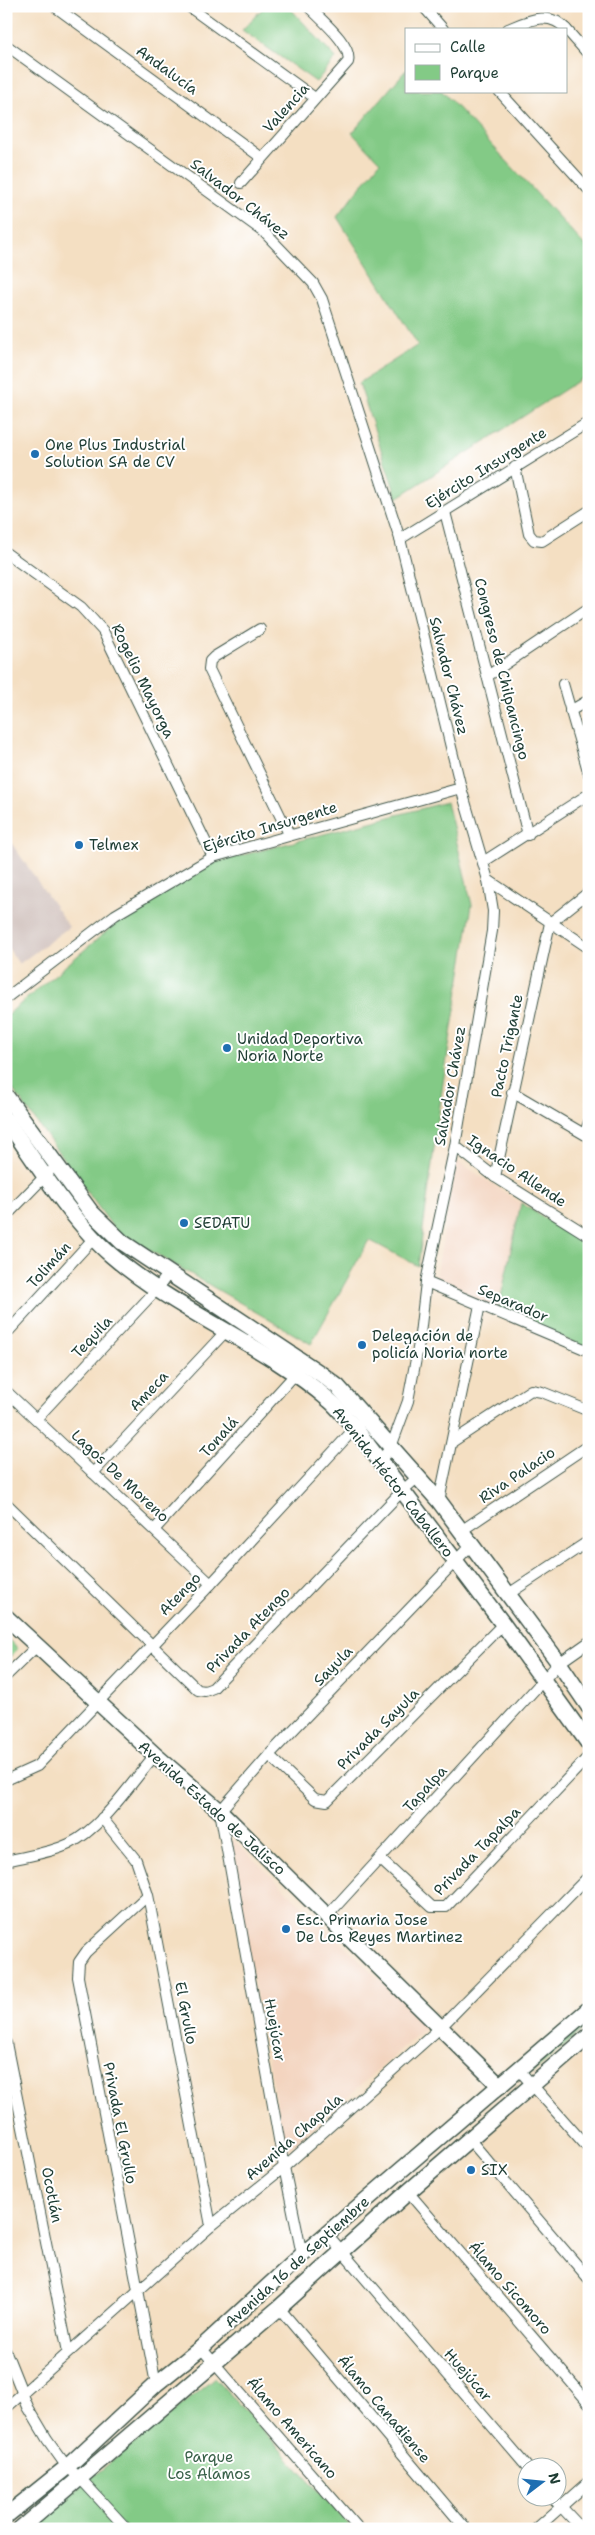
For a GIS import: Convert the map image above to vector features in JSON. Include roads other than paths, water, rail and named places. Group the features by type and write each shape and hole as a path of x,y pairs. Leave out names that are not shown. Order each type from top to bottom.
{"street":[{"name":"Andalucía","path":"54,6 262,158"},
{"path":"188,6 316,98"},
{"name":"Valencia","path":"241,183 348,62 346,46 308,6"},
{"path":"423,6 442,28"},
{"path":"511,28 546,17 552,18 565,28"},
{"path":"568,31 589,54"},
{"name":"Salvador Chávez","path":"6,45 264,232 314,283 322,298 400,539 460,788 488,880 493,911 492,931 455,1146 426,1282 419,1343 408,1401 391,1447 380,1461"},
{"path":"500,92 589,190"},
{"name":"Ejército Insurgente","path":"400,539 589,422"},
{"path":"515,467 529,534 534,540 542,541 589,511"},
{"name":"Congreso de Chilpancingo","path":"445,512 489,675 528,835"},
{"name":"Rogelio Mayorga","path":"6,553 81,607 102,631 213,857"},
{"path":"489,675 589,608"},
{"path":"260,629 214,656 210,662 209,669 289,834"},
{"path":"563,684 589,774"},
{"path":"570,711 589,700"},
{"name":"Ejército Insurgente","path":"6,998 115,915 213,857 289,834 460,788"},
{"path":"483,862 528,835 589,794"},
{"path":"488,880 589,948"},
{"path":"550,923 589,892"},
{"name":"Pacto Trigante","path":"495,1176 550,923"},
{"path":"512,1092 587,1135 589,1122"},
{"name":"Avenida Héctor Caballero","path":"6,1096 93,1239 112,1256 158,1288 227,1330 338,1387 439,1500 507,1595 559,1663 589,1708"},
{"name":"Avenida Héctor Caballero","path":"6,1120 105,1228 300,1369 331,1401 380,1461 503,1624 589,1744"},
{"name":"Ignacio Allende","path":"455,1146 495,1176 589,1236"},
{"path":"6,1216 51,1171"},
{"name":"Tolimán","path":"6,1334 93,1239"},
{"name":"Tequila","path":"37,1418 158,1288 168,1274"},
{"name":"Separador","path":"426,1282 589,1351"},
{"path":"439,1500 480,1305"},
{"name":"Ameca","path":"93,1473 227,1330"},
{"name":"Tonalá","path":"155,1529 300,1369"},
{"path":"452,1442 531,1390 542,1392 589,1411"},
{"name":"Lagos De Moreno","path":"6,1391 155,1529 211,1584"},
{"name":"Atengo","path":"6,1780 37,1766 96,1702 211,1584 365,1417"},
{"name":"Riva Palacio","path":"461,1531 589,1445"},
{"name":"Privada Atengo","path":"6,1503 198,1690 205,1691 213,1688 402,1491 418,1477"},
{"path":"507,1595 589,1541"},
{"name":"Sayula","path":"220,1811 269,1755 454,1560 471,1545"},
{"name":"Avenida Estado de Jalisco","path":"6,1617 96,1702 220,1811 500,2086"},
{"name":"Privada Sayula","path":"269,1755 315,1799 327,1801 503,1624"},
{"name":"Tapalpa","path":"327,1916 381,1860 544,1682 559,1663 589,1642"},
{"path":"6,1676 37,1646"},
{"path":"6,1861 68,1844 102,1818 155,1755"},
{"name":"Privada Tapalpa","path":"381,1860 432,1907 446,1907 589,1756"},
{"name":"Huejúcar","path":"220,1811 284,2167 302,2255"},
{"name":"El Grullo","path":"102,1818 136,1860 148,1894 211,2226"},
{"name":"Avenida Chapala","path":"6,2408 68,2352 137,2294 211,2226 284,2167 440,2028 589,1876"},
{"name":"Privada El Grullo","path":"148,1894 86,1952 78,1969 137,2294 156,2384"},
{"name":"Avenida 16 de Septiembre","path":"6,2516 67,2467 156,2384 201,2348 302,2255 589,2009"},
{"name":"Avenida 16 de Septiembre","path":"20,2529 79,2476 279,2308 408,2192 589,2036"},
{"name":"Ocotlán","path":"6,2043 68,2352"},
{"path":"518,2070 589,2149"},
{"path":"469,2139 589,2279"},
{"name":"Álamo Sicomoro","path":"408,2192 589,2403"},
{"name":"Huejúcar","path":"327,2234 519,2458"},
{"name":"Álamo Canadiense","path":"279,2308 466,2529"},
{"name":"Álamo Americano","path":"201,2348 359,2529"},
{"path":"6,2352 38,2424 67,2467 79,2476 127,2529"},
{"path":"568,2501 589,2482"},
{"path":"536,2529 561,2508"},
{"path":"563,2508 582,2529"}],"place":[{"name":"One Plus Industrial Solution SA de CV","path":"35,454"},
{"name":"Telmex","path":"79,845"},
{"name":"Unidad Deportiva Noria Norte","path":"227,1048"},
{"name":"SEDATU","path":"184,1223"},
{"name":"Delegación de policía Noria norte","path":"362,1345"},
{"name":"Esc. Primaria Jose De Los Reyes Martinez","path":"286,1929"},
{"name":"SIX","path":"471,2170"}],"park label":[{"name":"Parque Los Alamos","path":"209,2466"}]}
